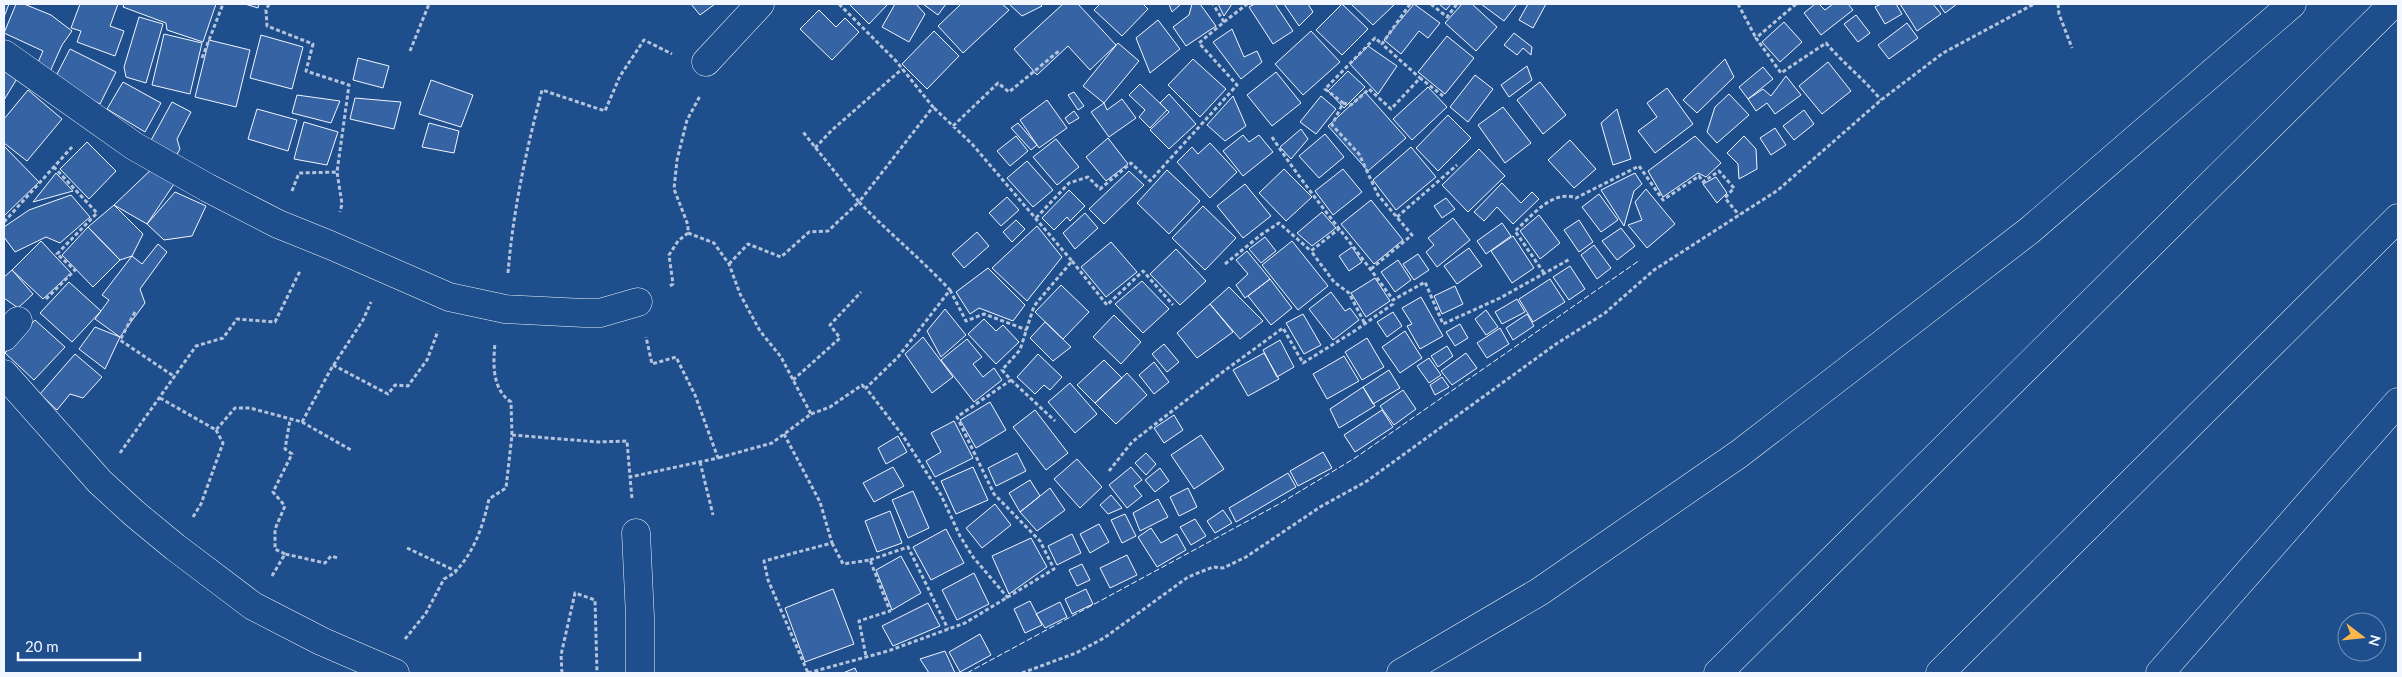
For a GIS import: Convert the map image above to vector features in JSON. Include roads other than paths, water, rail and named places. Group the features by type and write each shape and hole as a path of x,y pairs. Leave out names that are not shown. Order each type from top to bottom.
{"main road":[{"path":"706,62 760,4"},
{"path":"1401,673 1539,592 1739,454 2030,230 2292,4"},
{"path":"1718,673 2393,4"},
{"path":"4,54 134,146 278,224 450,297 505,309 584,313 600,313 638,302"},
{"path":"1940,673 2398,218"},
{"path":"4,374 100,482 135,514 176,547 253,606 320,641 391,672"},
{"path":"2160,673 2398,402"},
{"path":"636,533 640,673"}]}
